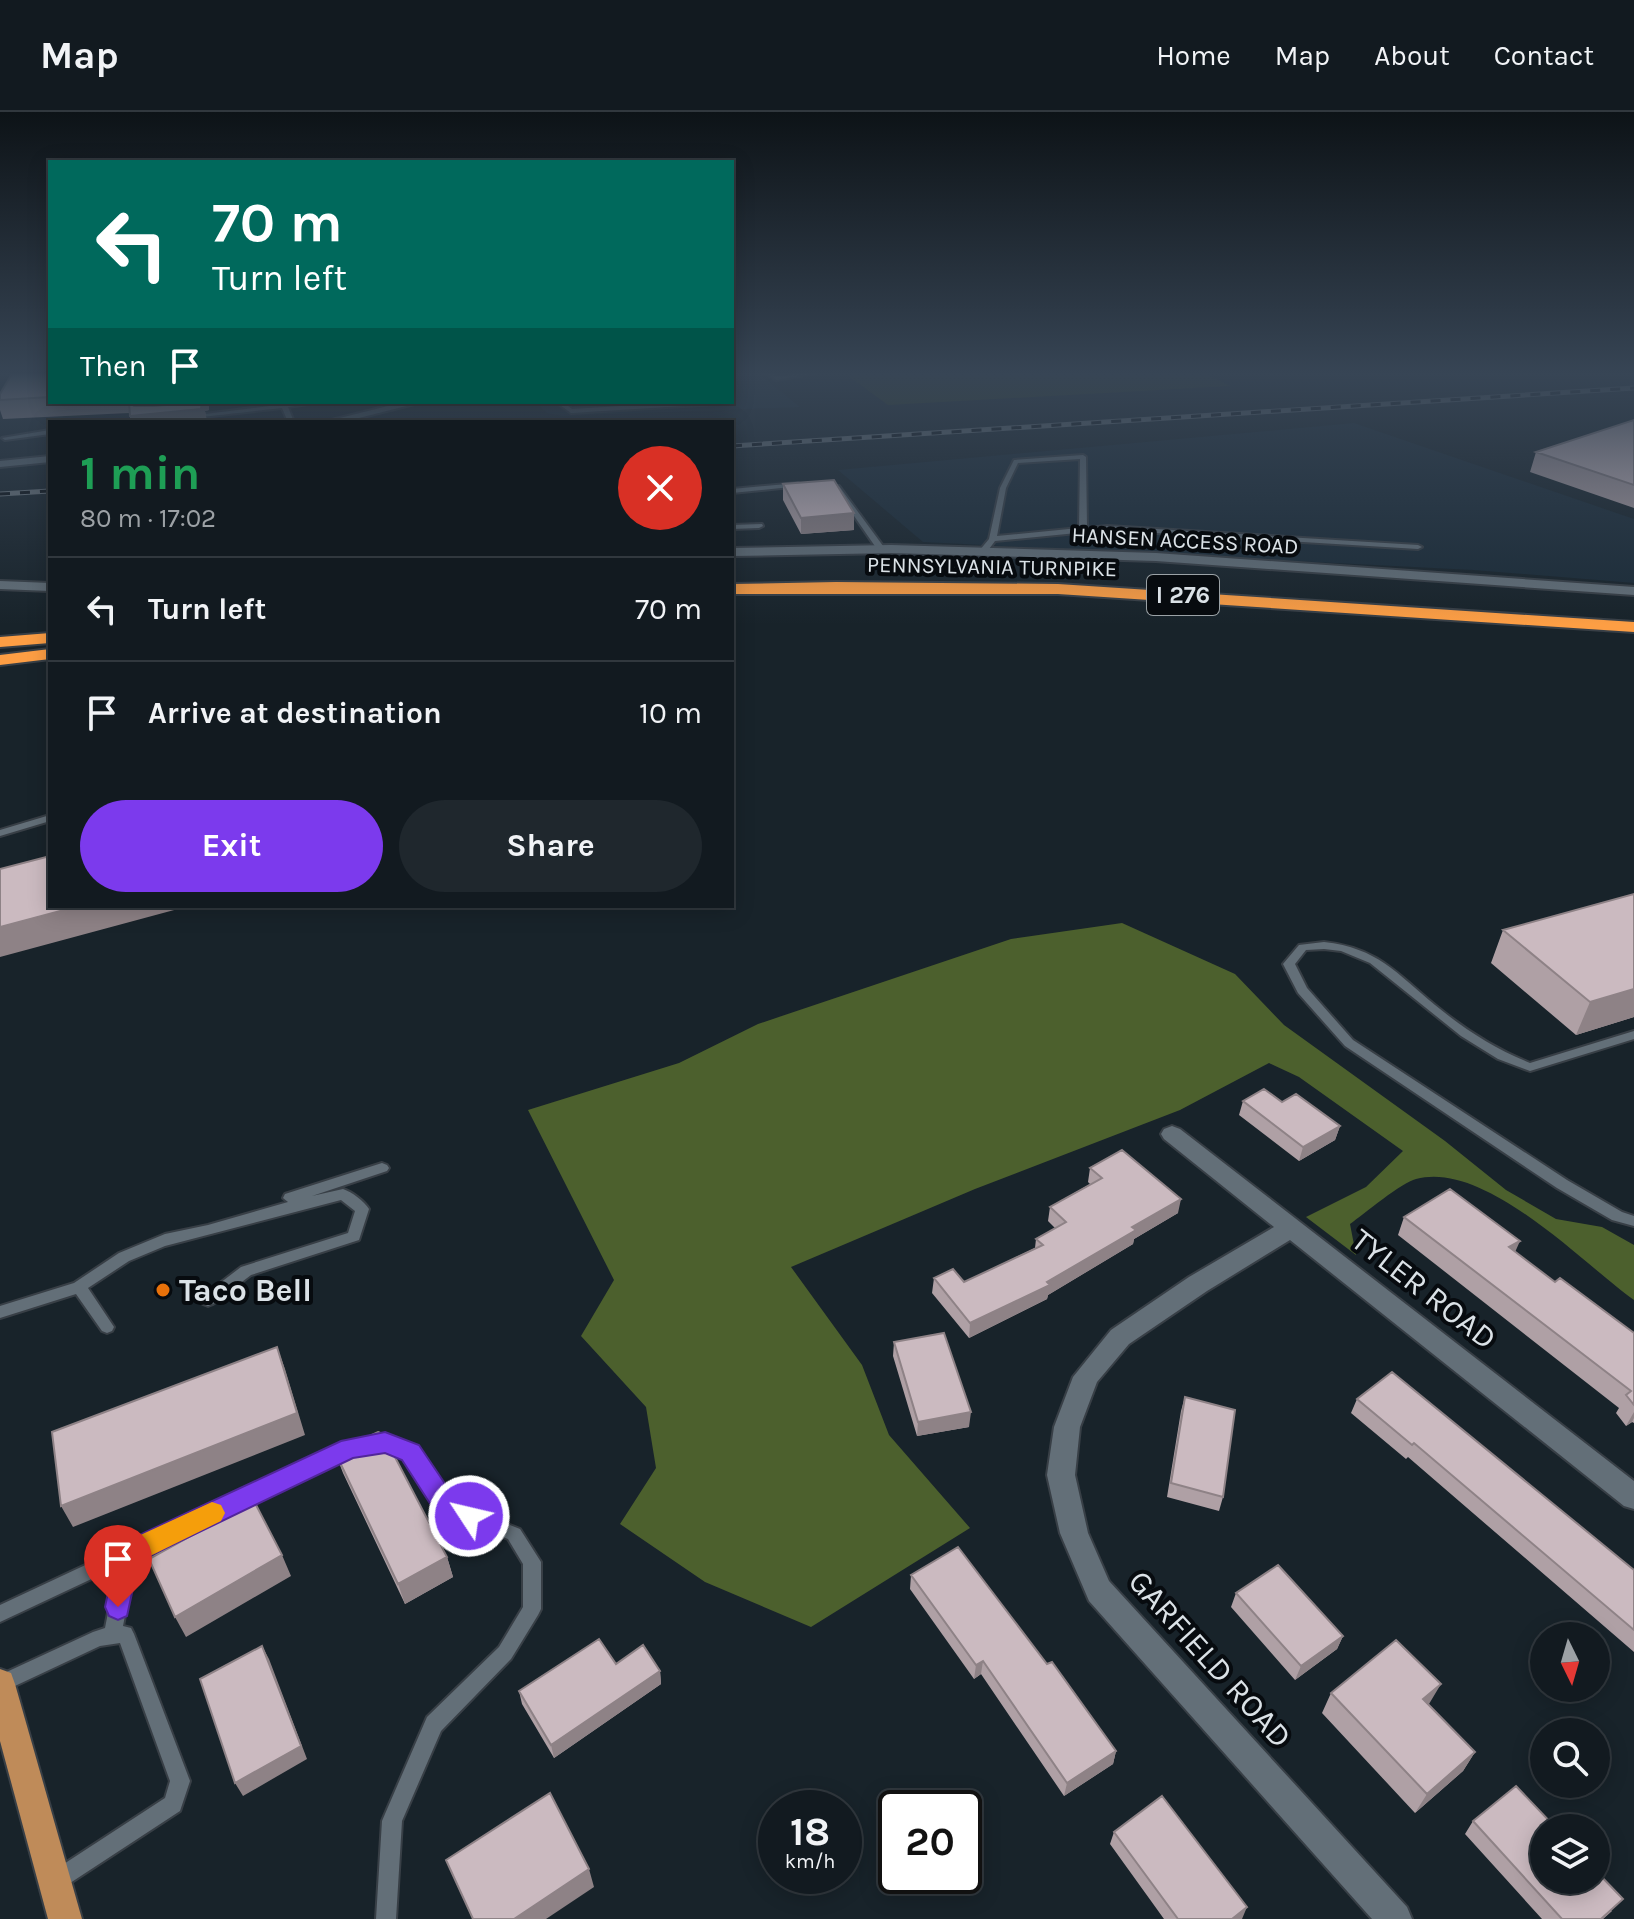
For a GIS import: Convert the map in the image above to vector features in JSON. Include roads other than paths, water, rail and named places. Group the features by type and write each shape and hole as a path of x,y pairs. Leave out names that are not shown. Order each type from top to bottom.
{"highway":[{"name":"PENNSYLVANIA TURNPIKE","path":"734,589 1073,589 1634,627"},
{"name":"PENNSYLVANIA TURNPIKE","path":"734,601 1004,600 1129,604 1634,638"},
{"path":"0,642 48,638"},
{"path":"0,660 48,654"}],"main road":[{"path":"0,1684 65,1919"}],"street":[{"path":"0,464 48,459"},
{"name":"HANSEN ACCESS ROAD","path":"734,552 983,551 1156,557 1634,591"},
{"path":"0,585 48,587"},
{"name":"TYLER ROAD","path":"1172,1134 1634,1497"},
{"name":"GARFIELD ROAD","path":"1291,1228 1198,1284 1120,1337 1086,1377 1067,1427 1061,1475 1074,1533 1099,1591 1395,1919"}],"lane":[{"path":"983,551 993,539 1003,488 1016,461 1083,457 1083,530"},
{"path":"833,482 882,550"},
{"path":"734,491 804,484"},
{"path":"734,527 759,526"},
{"path":"993,539 1107,528 1418,547"},
{"path":"0,825 48,813"},
{"path":"0,833 48,819"},
{"path":"1634,1035 1530,1067 1479,1044 1379,961 1329,943 1303,947 1289,964 1302,990 1349,1043 1562,1184 1617,1216 1634,1221"},
{"path":"0,1312 79,1287 124,1257 163,1241 382,1168"},
{"path":"163,1241 208,1233 312,1200 343,1194 362,1209 354,1236 246,1271 208,1300"},
{"path":"79,1287 107,1327"},
{"path":"0,1614 350,1448 385,1443 410,1452 447,1508 514,1534 532,1562 532,1609 505,1653 434,1724 392,1821 386,1919"},
{"path":"113,1633 128,1553"},
{"path":"0,1684 113,1633 125,1634 180,1781 173,1804 55,1882"}],"railway":[{"path":"0,494 48,491"}],"place":[{"name":"Taco Bell","path":"163,1290"}]}
